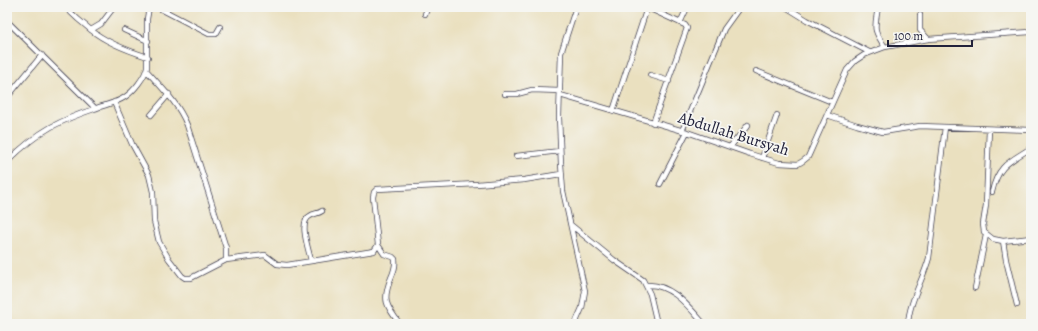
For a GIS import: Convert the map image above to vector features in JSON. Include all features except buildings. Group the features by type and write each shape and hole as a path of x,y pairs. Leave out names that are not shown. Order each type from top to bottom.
{"street":[{"path":"65,7 91,30 108,40 148,57"},
{"path":"91,30 101,24 114,7"},
{"path":"157,7 209,34 216,34 220,27"},
{"path":"425,14 428,7"},
{"path":"575,324 582,308 585,291 563,191 561,174 560,53 576,7"},
{"path":"613,111 646,7 686,26 687,29 653,122"},
{"path":"680,23 686,7"},
{"path":"660,184 685,132 724,29 737,11 734,7"},
{"path":"786,7 807,20 869,52"},
{"path":"878,7 875,26 876,33 885,47"},
{"path":"7,162 45,131 69,119 114,102 129,94 146,70 148,57 147,8"},
{"path":"920,16 920,30 928,39"},
{"path":"7,21 95,108"},
{"path":"124,30 148,41"},
{"name":"Abdullah Bursyah","path":"505,94 517,94 532,90 560,93 762,158 779,163 795,164 808,157 848,70 855,61 869,52 885,47 928,39 1031,32"},
{"path":"9,95 42,56"},
{"path":"146,70 169,94 182,112 226,248 226,260"},
{"path":"756,71 832,102"},
{"path":"650,75 669,81"},
{"path":"151,115 169,94"},
{"path":"114,102 134,149 149,175 153,192 156,232 162,248 185,278 190,278 226,260 265,255 280,265 368,252 375,250 378,245"},
{"path":"762,158 777,115"},
{"path":"826,115 883,132 920,126 1031,130"},
{"path":"730,148 748,124"},
{"path":"908,324 910,309 924,275 929,258 945,128"},
{"path":"975,288 986,235 983,224 986,205 989,129"},
{"path":"992,192 997,177 1004,166 1031,148"},
{"path":"516,156 560,151"},
{"path":"400,324 389,309 386,299 386,290 395,267 396,259 384,254 378,245 373,197 374,192 377,189 477,184 524,180 561,174"},
{"path":"311,261 304,229 305,222 310,215 322,212"},
{"path":"571,225 614,260 638,276 646,285 654,307 657,324"},
{"path":"986,235 993,239 1003,241 1031,238"},
{"path":"1003,241 1017,305"},
{"path":"646,285 653,285 668,290 681,298 704,324"}]}
